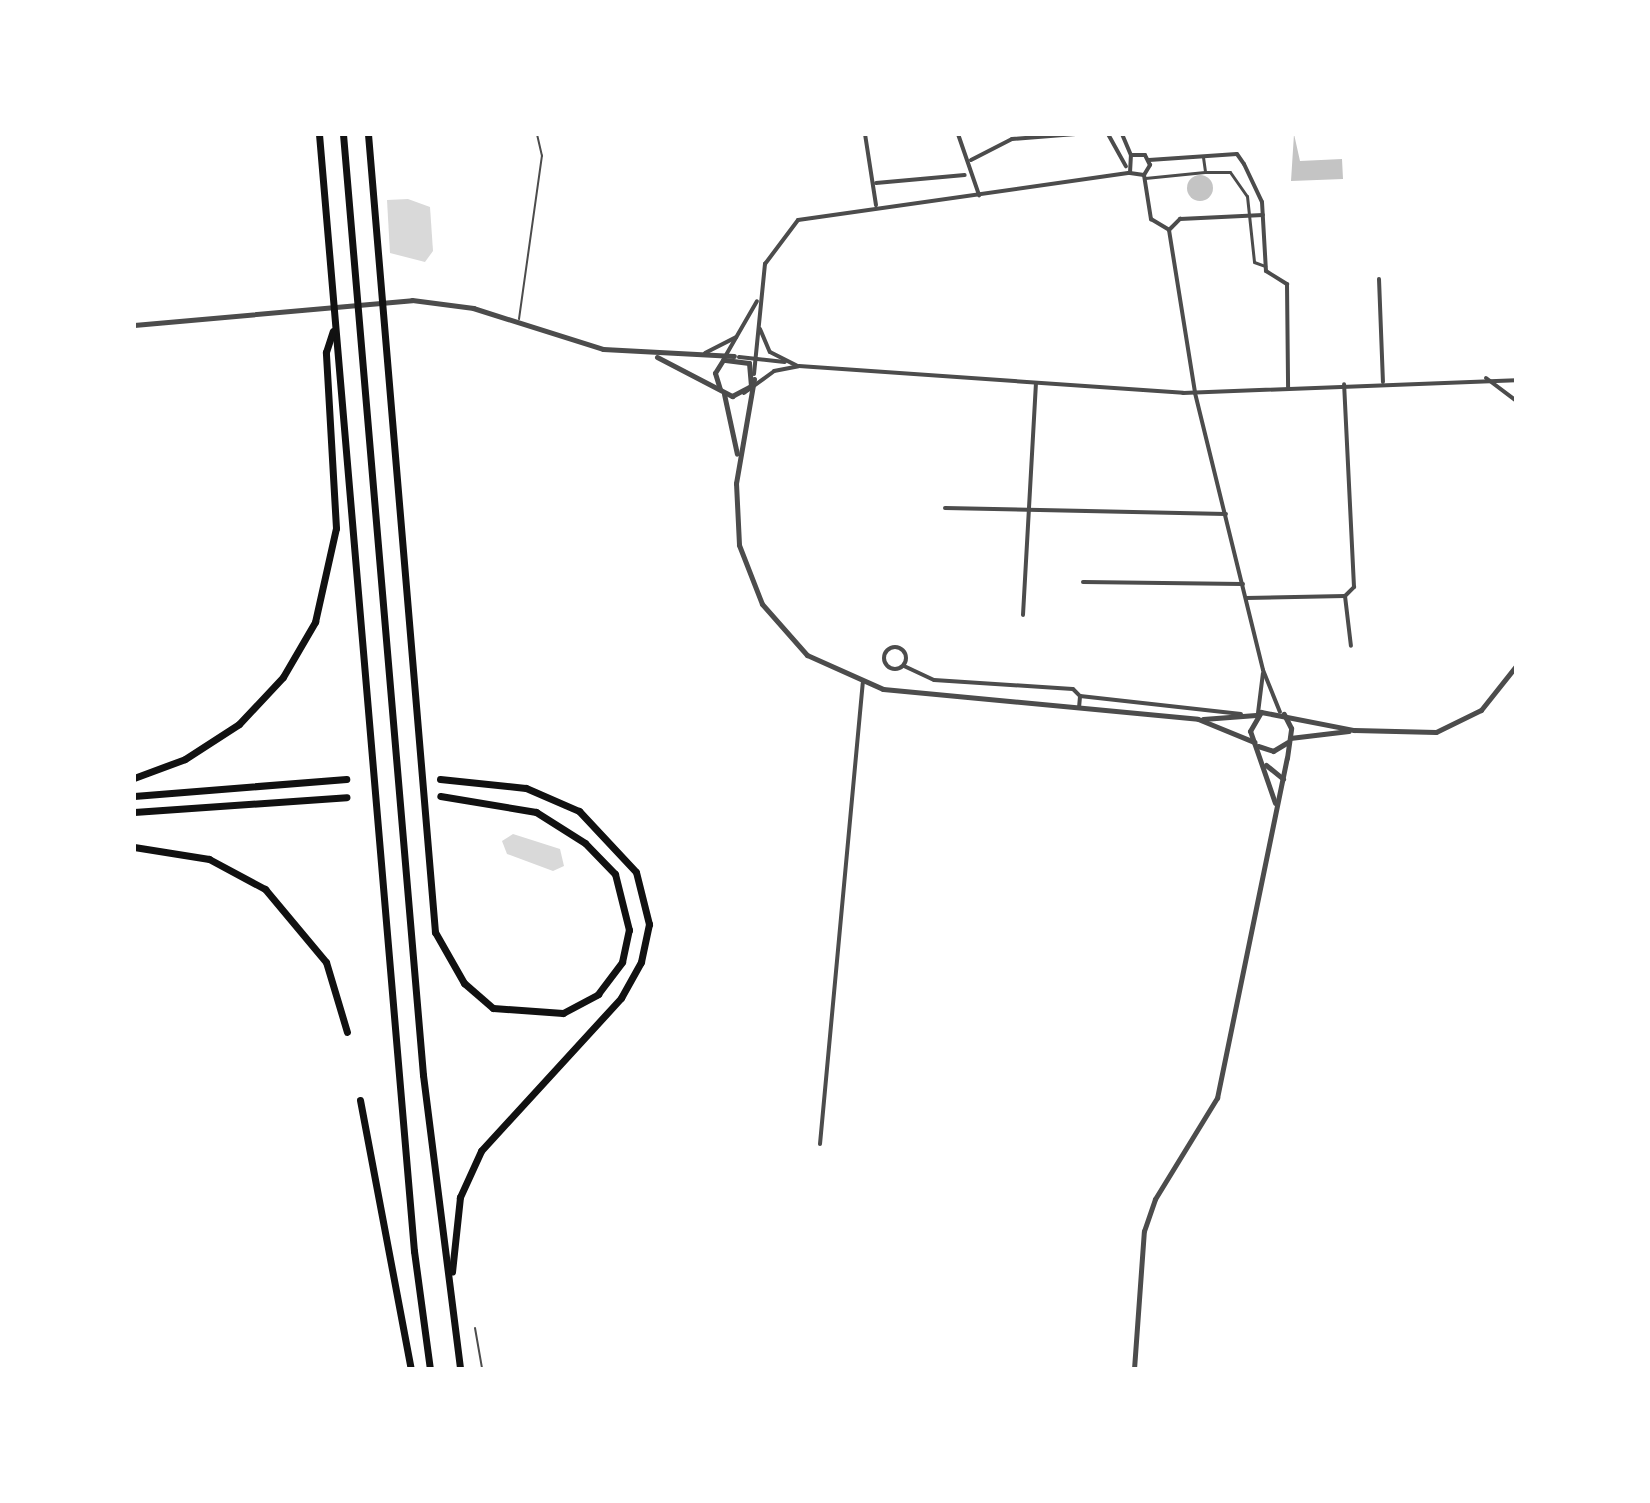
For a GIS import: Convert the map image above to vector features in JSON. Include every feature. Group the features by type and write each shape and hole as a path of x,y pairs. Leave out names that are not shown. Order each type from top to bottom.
{"highway":[{"path":"319,134 430,1369"},
{"path":"343,134 423,1075 462,1369"},
{"path":"368,134 435,932 464,983 493,1008 563,1013 598,994 622,962 629,930 615,874 574,834 536,812 440,796"},
{"path":"134,778 185,759 239,724 283,677 315,622 336,528 326,352 335,325"},
{"path":"134,796 346,779"},
{"path":"440,779 526,788 579,811 636,872 649,924 641,962 621,998 511,1112 468,1173 452,1255 462,1369"},
{"path":"134,812 346,797"},
{"path":"134,847 209,859 265,889 326,962 347,1032"},
{"path":"360,1100 411,1369"}],"street":[{"path":"865,134 876,183 876,205"},
{"path":"958,134 971,160 979,195"},
{"path":"971,160 1026,136 1076,134"},
{"path":"1108,134 1130,173"},
{"path":"1122,134 1131,155 1126,166"},
{"path":"1131,155 1149,160 1237,154 1263,215 1265,266"},
{"path":"1203,156 1205,172"},
{"path":"1134,1369 1144,1231 1155,1199 1217,1098 1289,739 1282,713 1263,670 1195,393 1169,230 1151,219 1145,176 1149,160"},
{"path":"738,463 721,391 720,363 743,329 759,294 769,253 794,222 876,205 979,195 1130,173 1145,176 1230,172 1252,215 1254,262 1265,266 1287,284 1288,387"},
{"path":"876,183 965,175"},
{"path":"1169,230 1179,219 1263,215"},
{"path":"1379,279 1383,382"},
{"path":"759,294 753,389 738,463 739,545 762,604 807,655 863,683 1198,719 1282,713 1354,730"},
{"path":"134,325 396,300 452,303 518,324 687,367 721,391 744,393 774,371 799,366"},
{"path":"759,316 768,349 792,364"},
{"path":"701,354 743,329"},
{"path":"648,355 755,357 799,366 1195,393 1383,382 1484,378 1516,380"},
{"path":"720,363 736,357"},
{"path":"736,357 754,377"},
{"path":"744,393 754,377"},
{"path":"1484,378 1516,401"},
{"path":"1023,615 1036,383"},
{"path":"1246,598 1345,596 1354,587 1344,384"},
{"path":"945,508 1226,514"},
{"path":"1083,582 1243,584"},
{"path":"1345,596 1351,646"},
{"path":"904,666 902,649 886,653 887,666 904,666 934,680 1056,693 1069,688 1080,696 1244,715"},
{"path":"1198,719 1275,751 1289,739 1354,730 1447,729 1487,705 1516,666"},
{"path":"1263,670 1255,744 1265,764 1276,807"},
{"path":"820,1144 863,683"},
{"path":"1079,708 1080,696"},
{"path":"1265,764 1283,779"}],"lane":[{"path":"518,324 542,156 537,134"},
{"path":"475,1328 482,1368"}],"shaded area":[{"path":"408,199 430,207 433,251 425,262 390,253 387,200"},
{"path":"513,834 560,849 564,866 553,871 507,854 502,841"}],"building":[{"path":"1294,134 1300,161 1342,159 1343,179 1291,181"},
{"path":"1200,175 1209,179 1213,188 1209,197 1200,201 1191,197 1187,188 1191,179"}]}
